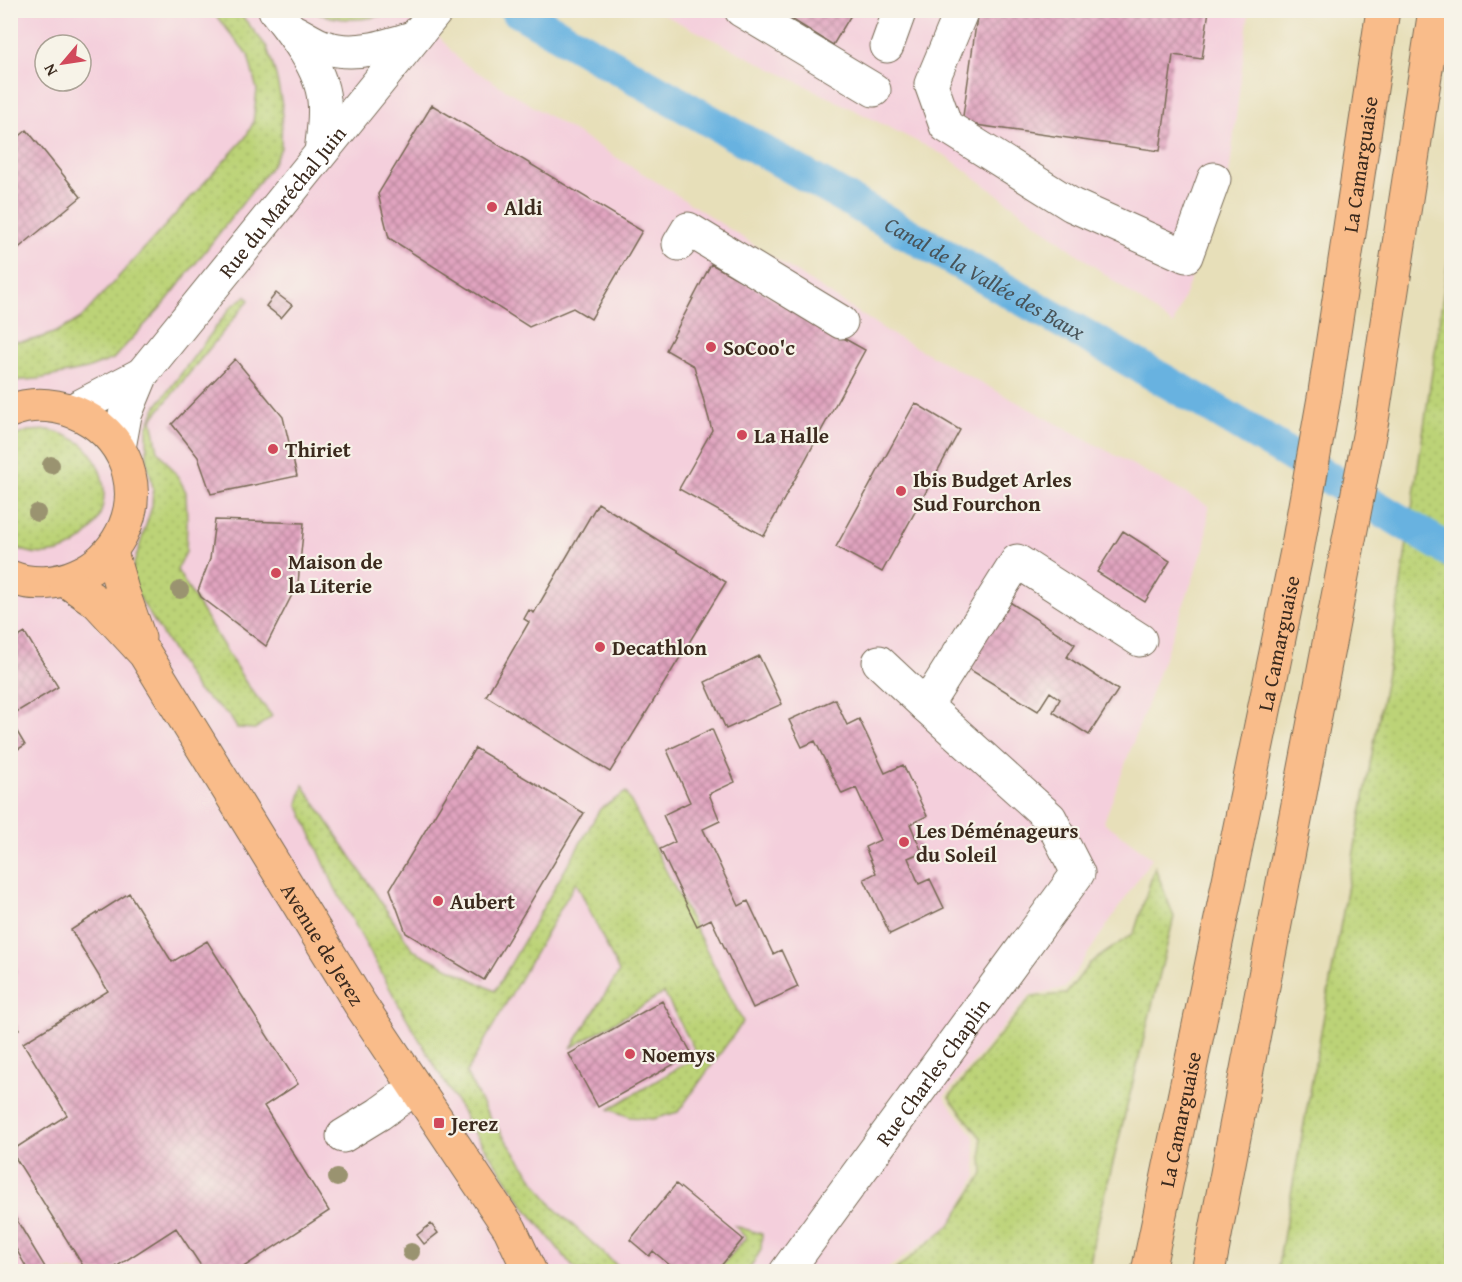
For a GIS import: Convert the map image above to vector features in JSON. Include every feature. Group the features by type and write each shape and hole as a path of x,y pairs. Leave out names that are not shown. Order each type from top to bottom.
{"main road":[{"name":"La Camarguaise","path":"1148,1272 1297,551 1325,392 1383,10"},
{"path":"1208,1272 1372,420 1435,10"},
{"path":"10,411 36,405 55,406 74,410 99,425 119,448 129,473 131,501 125,528 111,552 90,570 65,580 41,584 13,579"},
{"name":"Avenue de Jerez","path":"111,552 145,654"},
{"name":"Avenue de Jerez","path":"65,580 98,602 145,654 344,977 510,1229 530,1272"},
{"name":"Avenue de Jerez","path":"510,1229 551,1272"}],"street":[{"path":"741,10 874,90"},
{"path":"887,46 900,10"},
{"path":"962,10 930,84 946,126 1072,205 1186,256 1214,179"},
{"path":"283,20 325,47 348,51 380,48 425,25"},
{"path":"283,20 311,60 324,98 325,124 321,152"},
{"name":"Rue du Maréchal Juin","path":"119,448 125,416 142,374 425,25"},
{"path":"679,244 688,229 841,322"},
{"name":"Rue du Maréchal Juin","path":"74,410 142,374"},
{"path":"879,662 926,706 1017,561 1140,640"},
{"name":"Rue Charles Chaplin","path":"786,1272 1078,873 1050,818 926,706"},
{"path":"343,1136 415,1088"}],"shaded area":[{"path":"10,11 417,11 461,62 660,184 893,335 1209,506 1205,546 1104,822 1152,858 1065,988 1030,995 944,1097 974,1136 977,1176 950,1225 884,1271 11,1271"},
{"path":"658,11 1249,11 1228,184 1173,325 946,156"}],"green space":[{"path":"212,11 238,11 267,47 282,105 281,148 270,168 164,304 113,359 87,369 38,379 11,381 11,341 48,336 81,318 245,138 253,123 257,90 248,55"},
{"path":"313,11 395,11 364,19 344,19"},
{"path":"1451,242 1451,1271 1277,1271 1392,645"},
{"path":"246,296 249,300 152,419 158,451 177,475 186,492 186,552 177,570 246,683 272,716 255,729 237,728 229,715 197,690 137,594 131,573 152,506 153,488 147,461 147,428 156,407 231,307"},
{"path":"49,430 66,436 85,447 93,456 100,471 104,491 102,510 94,527 82,540 66,549 49,554 30,552 11,545 10,438 28,431"},
{"path":"303,785 413,950 495,991 600,809 626,792 743,1022 678,1112 653,1119 630,1117 609,1109 698,1056 664,993 571,1048 619,972 576,882 466,1073 487,1113 553,1207 623,1271 579,1271 573,1267 528,1211 476,1135 400,1007 335,888 298,804"},
{"path":"1155,867 1174,917 1094,1239 1089,1271 894,1271 950,1225 983,1174 981,1138 949,1097 1031,997 1066,994 1090,963 1134,933"},
{"path":"735,1226 762,1234 761,1250 748,1271 717,1271 746,1238"}],"building":[{"path":"777,10 854,10 833,45"},
{"path":"978,10 1209,10 1202,59 1173,55 1160,151 962,123"},
{"name":"Aldi","path":"432,105 642,231 591,319 573,308 529,327 389,238 378,194"},
{"path":"27,130 81,197 10,255 10,144"},
{"path":"711,264 865,350 764,536 679,489 712,430 694,366 666,350"},
{"path":"276,293 292,305 281,318 266,306"},
{"path":"235,359 283,417 297,476 211,494 198,457 172,424"},
{"path":"915,403 960,430 882,572 836,547"},
{"name":"Decathlon","path":"598,503 726,582 610,772 486,696 529,622 524,619 529,610 534,613"},
{"path":"215,520 304,523 298,583 266,646 201,597 198,591 210,559"},
{"path":"1123,531 1170,561 1145,602 1097,572"},
{"path":"1005,599 1075,644 1067,657 1118,690 1089,735 1053,712 1060,699 1050,692 1038,711 964,666"},
{"path":"25,633 58,687 10,716 10,642"},
{"path":"759,656 782,704 726,729 705,682"},
{"path":"835,699 847,725 859,719 885,773 903,765 927,816 910,824 922,852 908,858 919,884 930,879 944,908 890,934 864,879 876,873 865,847 880,840 856,788 842,794 815,741 802,747 789,720"},
{"path":"10,720 25,745 10,754"},
{"path":"712,729 735,782 709,794 720,821 703,829 739,906 748,901 773,954 781,950 798,987 753,1008 711,919 697,926 660,849 675,842 663,815 690,802 667,750"},
{"path":"475,748 584,813 484,980 406,933 390,889"},
{"path":"129,893 172,962 207,941 298,1084 264,1106 329,1211 236,1272 205,1272 176,1228 108,1272 87,1272 11,1151 67,1115 23,1043 108,991 71,930"},
{"path":"10,960 18,971 10,976"},
{"name":"Noemys","path":"662,1001 692,1054 598,1107 569,1054"},
{"path":"10,1015 19,1029 10,1034"},
{"path":"676,1184 743,1239 716,1272 678,1272 653,1251 649,1256 630,1240"},
{"path":"10,1209 48,1272 29,1272 16,1249 12,1251 10,1248"},
{"path":"431,1224 438,1233 424,1244 417,1235"}],"waterway":[{"name":"Canal de la Vallée des Baux","path":"516,10 1211,407 1452,552"}],"place":[{"name":"Aldi","path":"492,207"},
{"name":"SoCoo'c","path":"711,347"},
{"name":"La Halle","path":"742,435"},
{"name":"Thiriet","path":"273,449"},
{"name":"Ibis Budget Arles Sud Fourchon","path":"901,491"},
{"name":"Maison de la Literie","path":"276,573"},
{"name":"Decathlon","path":"600,647"},
{"name":"Les Déménageurs du Soleil","path":"904,842"},
{"name":"Aubert","path":"438,901"},
{"name":"Noemys","path":"630,1054"},
{"name":"Jerez","path":"439,1123"}]}
